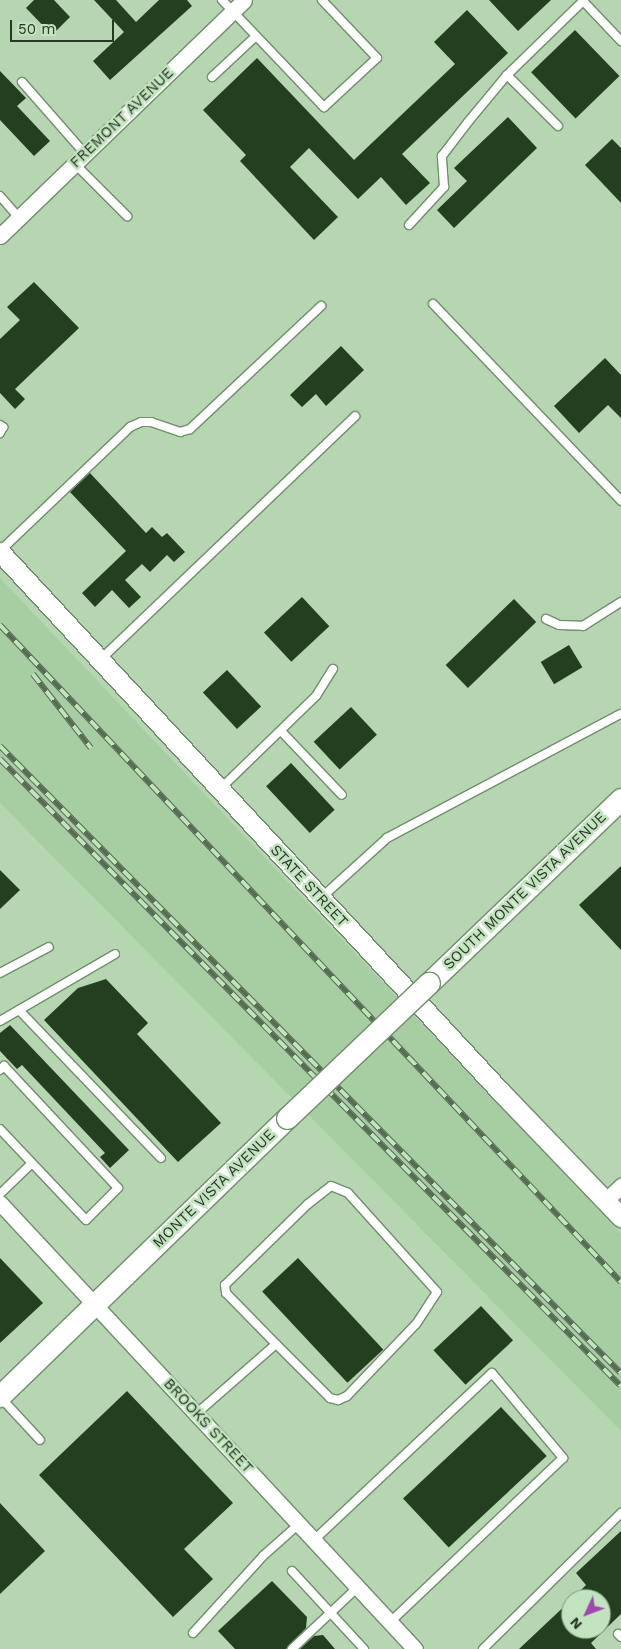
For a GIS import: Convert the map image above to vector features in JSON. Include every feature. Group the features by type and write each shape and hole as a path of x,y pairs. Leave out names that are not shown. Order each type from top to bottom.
{"main road":[{"name":"SOUTH MONTE VISTA AVENUE","path":"429,984 621,799"},
{"name":"MONTE VISTA AVENUE","path":"0,1396 287,1118 429,984"}],"street":[{"name":"FREMONT AVENUE","path":"0,236 244,0"},
{"name":"STATE STREET","path":"0,552 320,898 621,1217"},
{"path":"606,1200 621,1186"},
{"name":"BROOKS STREET","path":"0,1203 415,1649"}],"lane":[{"path":"222,0 324,107 377,58 322,0"},
{"path":"409,225 444,187 442,156 508,75 583,1 621,41"},
{"path":"212,77 256,36"},
{"path":"508,75 558,126"},
{"path":"22,82 80,159 127,216"},
{"path":"0,196 19,218"},
{"path":"433,304 621,501"},
{"path":"0,552 130,427 141,422 151,422 180,432 190,429 321,306"},
{"path":"100,660 355,416"},
{"path":"0,425 0,433"},
{"path":"546,619 559,625 583,626 621,602"},
{"path":"220,790 316,696 332,669"},
{"path":"320,898 387,838 620,714"},
{"path":"281,731 342,795"},
{"path":"0,972 49,947"},
{"path":"0,1021 115,954"},
{"path":"19,1010 161,1158"},
{"path":"0,1070 4,1066 118,1188 86,1220 31,1164 0,1129"},
{"path":"0,1194 31,1164"},
{"path":"336,1186 348,1193 437,1292 436,1297 416,1324 342,1399 330,1398 276,1344 226,1292 225,1285 325,1189 336,1186"},
{"path":"196,1414 276,1344"},
{"path":"314,1540 492,1373 563,1458 390,1622"},
{"path":"0,1396 40,1440"},
{"path":"483,1649 621,1513"},
{"path":"193,1633 263,1556 299,1524"},
{"path":"292,1571 364,1649"},
{"path":"292,1649 358,1587"}],"shaded area":[{"path":"0,578 621,1234 621,1431 0,803"}],"building":[{"path":"34,0 54,0 70,17 52,35 26,8"},
{"path":"94,0 116,0 136,22 159,0 187,0 192,6 110,80 93,61 124,32"},
{"path":"489,0 551,0 518,31"},
{"path":"467,10 508,53 402,154 430,183 406,205 381,177 358,199 309,148 290,167 338,217 314,240 240,161 246,155 203,110 257,58 354,160 455,64 434,42"},
{"path":"575,30 619,76 576,118 531,72"},
{"path":"0,71 26,98 17,106 50,141 34,156 0,120"},
{"path":"508,117 537,148 454,228 437,210 467,181 454,168"},
{"path":"612,139 621,148 621,203 585,165"},
{"path":"34,282 79,328 15,389 25,399 15,409 0,393 0,339 20,320 7,307"},
{"path":"341,346 364,370 326,406 316,394 302,407 290,395"},
{"path":"605,358 621,375 621,418 608,405 579,433 554,406"},
{"path":"90,473 146,533 152,527 162,537 167,533 185,552 174,562 167,555 150,572 142,564 125,580 141,597 129,608 112,590 95,607 82,593 126,551 70,492"},
{"path":"302,597 329,626 291,662 264,632"},
{"path":"514,599 536,622 468,688 446,665"},
{"path":"569,645 582,667 554,684 541,662"},
{"path":"227,670 261,707 237,729 203,693"},
{"path":"351,707 377,735 340,770 314,742"},
{"path":"291,763 335,810 310,833 266,786"},
{"path":"621,866 621,950 579,905"},
{"path":"0,870 20,890 0,909"},
{"path":"106,979 148,1023 137,1034 221,1123 178,1162 44,1020 78,988"},
{"path":"10,1025 129,1150 110,1168 100,1157 105,1153 22,1065 17,1069 0,1051 0,1033"},
{"path":"0,1258 43,1303 0,1343"},
{"path":"298,1258 383,1349 347,1383 262,1291"},
{"path":"481,1306 513,1340 466,1385 433,1350"},
{"path":"127,1391 233,1503 184,1549 213,1579 173,1617 39,1475"},
{"path":"501,1407 547,1456 449,1547 403,1498"},
{"path":"0,1503 45,1551 0,1594"},
{"path":"621,1531 621,1614 611,1624 611,1589 582,1589 586,1585 576,1573"},
{"path":"272,1581 307,1617 306,1628 286,1649 235,1649 218,1631"},
{"path":"561,1609 561,1639 595,1639 591,1643 596,1649 519,1649"},
{"path":"323,1635 335,1649 300,1649 314,1636"}],"railway":[{"path":"0,625 621,1282"},
{"path":"33,674 91,748"},
{"path":"0,746 621,1373"},
{"path":"0,759 621,1386"}]}
